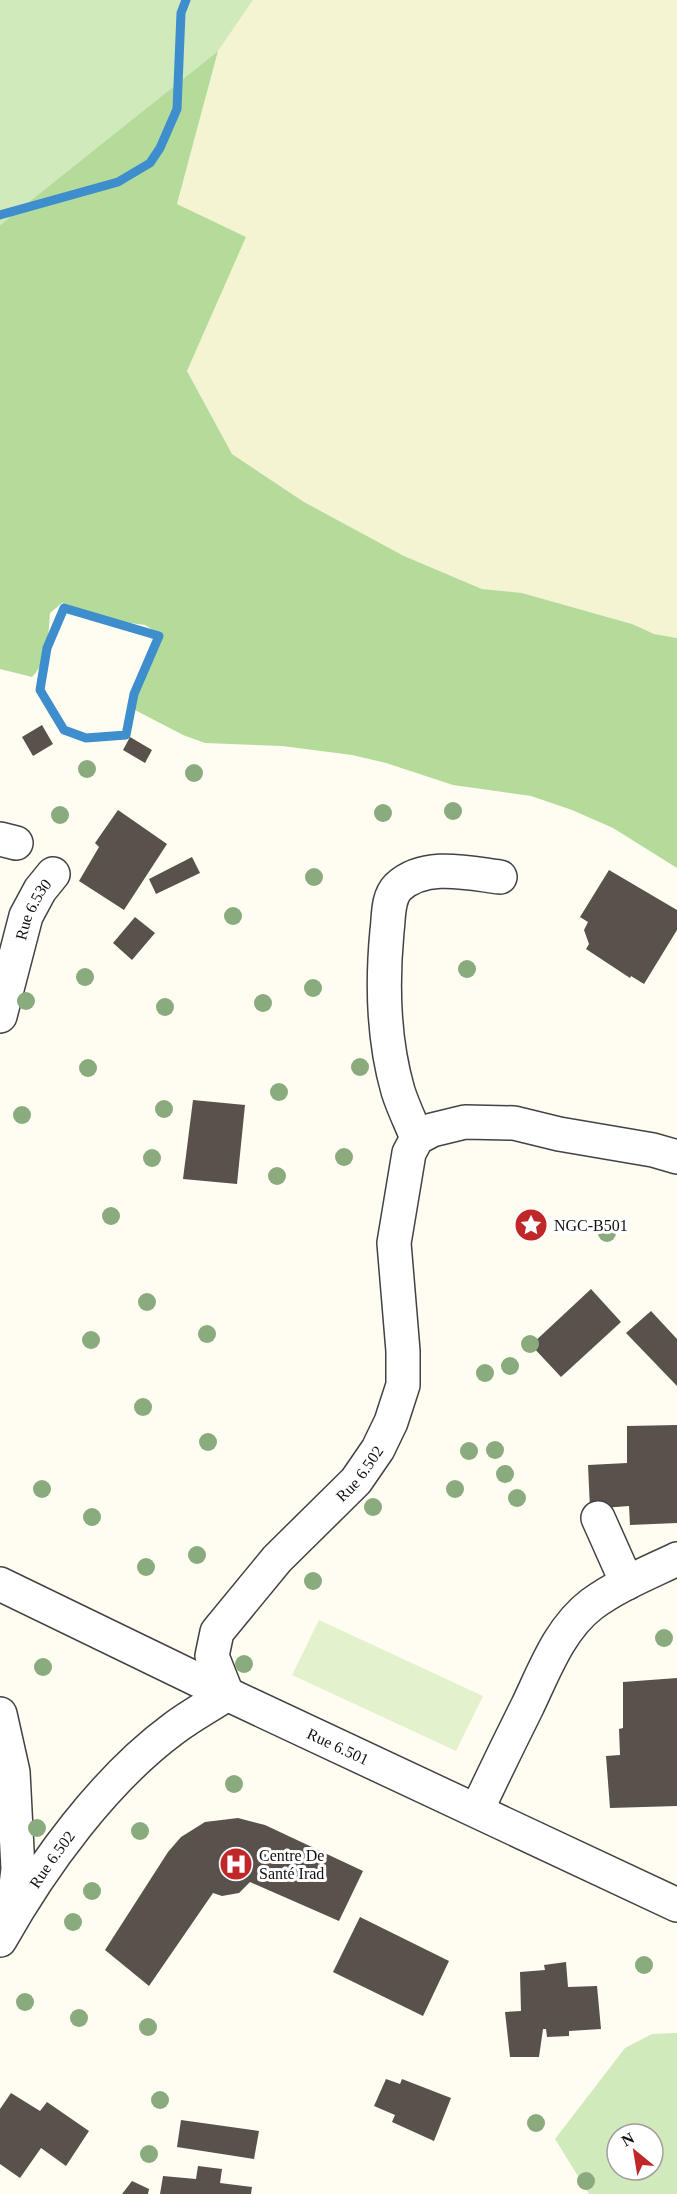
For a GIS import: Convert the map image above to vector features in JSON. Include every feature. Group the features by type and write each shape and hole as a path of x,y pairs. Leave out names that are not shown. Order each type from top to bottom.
{"street":[{"path":"500,877 445,871 427,873 407,881 397,889 390,900 383,972 389,1053 399,1093 417,1138 432,1130 465,1122 514,1123 559,1134 653,1150 677,1157"},
{"name":"Rue 6.530","path":"0,1016 26,916 40,890 54,874"},
{"name":"Rue 6.502","path":"6,1929 50,1860 103,1795 142,1755 173,1728 227,1694 212,1656 217,1632 277,1559 356,1481 378,1449 391,1422 403,1385 404,1351 394,1243 409,1152 417,1138"},
{"path":"598,1518 627,1582"},
{"path":"477,1810 564,1635 577,1618 592,1604 627,1582 677,1559"},
{"name":"Rue 6.501","path":"0,1584 227,1694 677,1905"},
{"path":"0,1714 13,1772 18,1869 6,1929"}],"green space":[{"path":"0,0 253,0 218,51 0,225"},
{"path":"253,0 677,0 677,638 653,634 632,624 522,593 482,589 404,556 304,502 232,454 187,371 246,237 177,204 218,51"},
{"path":"218,51 177,204 246,237 187,371 232,454 304,502 404,556 482,589 522,593 632,624 654,634 677,638 677,868 613,828 572,810 531,796 453,785 386,763 352,755 282,746 205,743 183,735 133,709 134,691 154,640 153,630 145,625 115,621 62,603 50,613 45,655 32,677 0,669 0,225"},
{"path":"319,1620 483,1696 456,1751 292,1675"},
{"path":"677,2033 677,2194 589,2194 555,2139 625,2048 652,2034"}],"building":[{"path":"42,725 53,744 33,756 22,737"},
{"path":"130,737 152,750 145,763 123,750"},
{"path":"118,810 167,844 124,910 79,881 99,847 95,843"},
{"path":"192,857 200,873 156,894 149,879"},
{"path":"609,870 677,910 677,930 644,984 631,976 630,978 586,949 589,944 584,930 588,922 580,917"},
{"path":"135,917 155,933 132,960 113,943"},
{"path":"193,1100 245,1105 237,1184 183,1179"},
{"path":"591,1289 621,1322 561,1377 531,1345"},
{"path":"651,1311 677,1339 677,1386 626,1333"},
{"path":"677,1425 677,1523 630,1525 629,1506 590,1509 588,1465 627,1463 627,1426"},
{"path":"677,1678 677,1806 610,1808 606,1756 620,1755 619,1729 623,1728 623,1682"},
{"path":"238,1818 265,1825 363,1871 339,1921 250,1882 239,1893 222,1896 213,1893 149,1986 105,1950 168,1852 181,1837 205,1822"},
{"path":"360,1917 449,1961 423,2016 333,1972"},
{"path":"566,1962 568,1987 597,1986 601,2029 569,2031 569,2036 547,2037 546,2029 543,2029 539,2057 510,2057 505,2012 521,2011 520,1972 545,1970 544,1965"},
{"path":"386,2079 400,2084 402,2079 451,2098 434,2141 392,2122 395,2115 374,2106"},
{"path":"11,2093 40,2111 47,2102 89,2131 66,2166 41,2148 20,2178 0,2164 0,2109"},
{"path":"181,2120 259,2131 254,2159 177,2147"},
{"path":"198,2166 222,2169 220,2183 252,2187 251,2194 160,2194 163,2176 196,2179"},
{"path":"132,2181 149,2189 148,2194 122,2194"}],"waterway":[{"path":"0,215 118,182 150,163 160,148 177,109 181,13 186,0"},
{"path":"64,608 159,636 134,694 126,735 86,738 64,730 40,690 47,648 64,608"}],"place":[{"name":"NGC-B501","path":"531,1225"},
{"name":"Centre De Santé Irad","path":"236,1864"}]}
